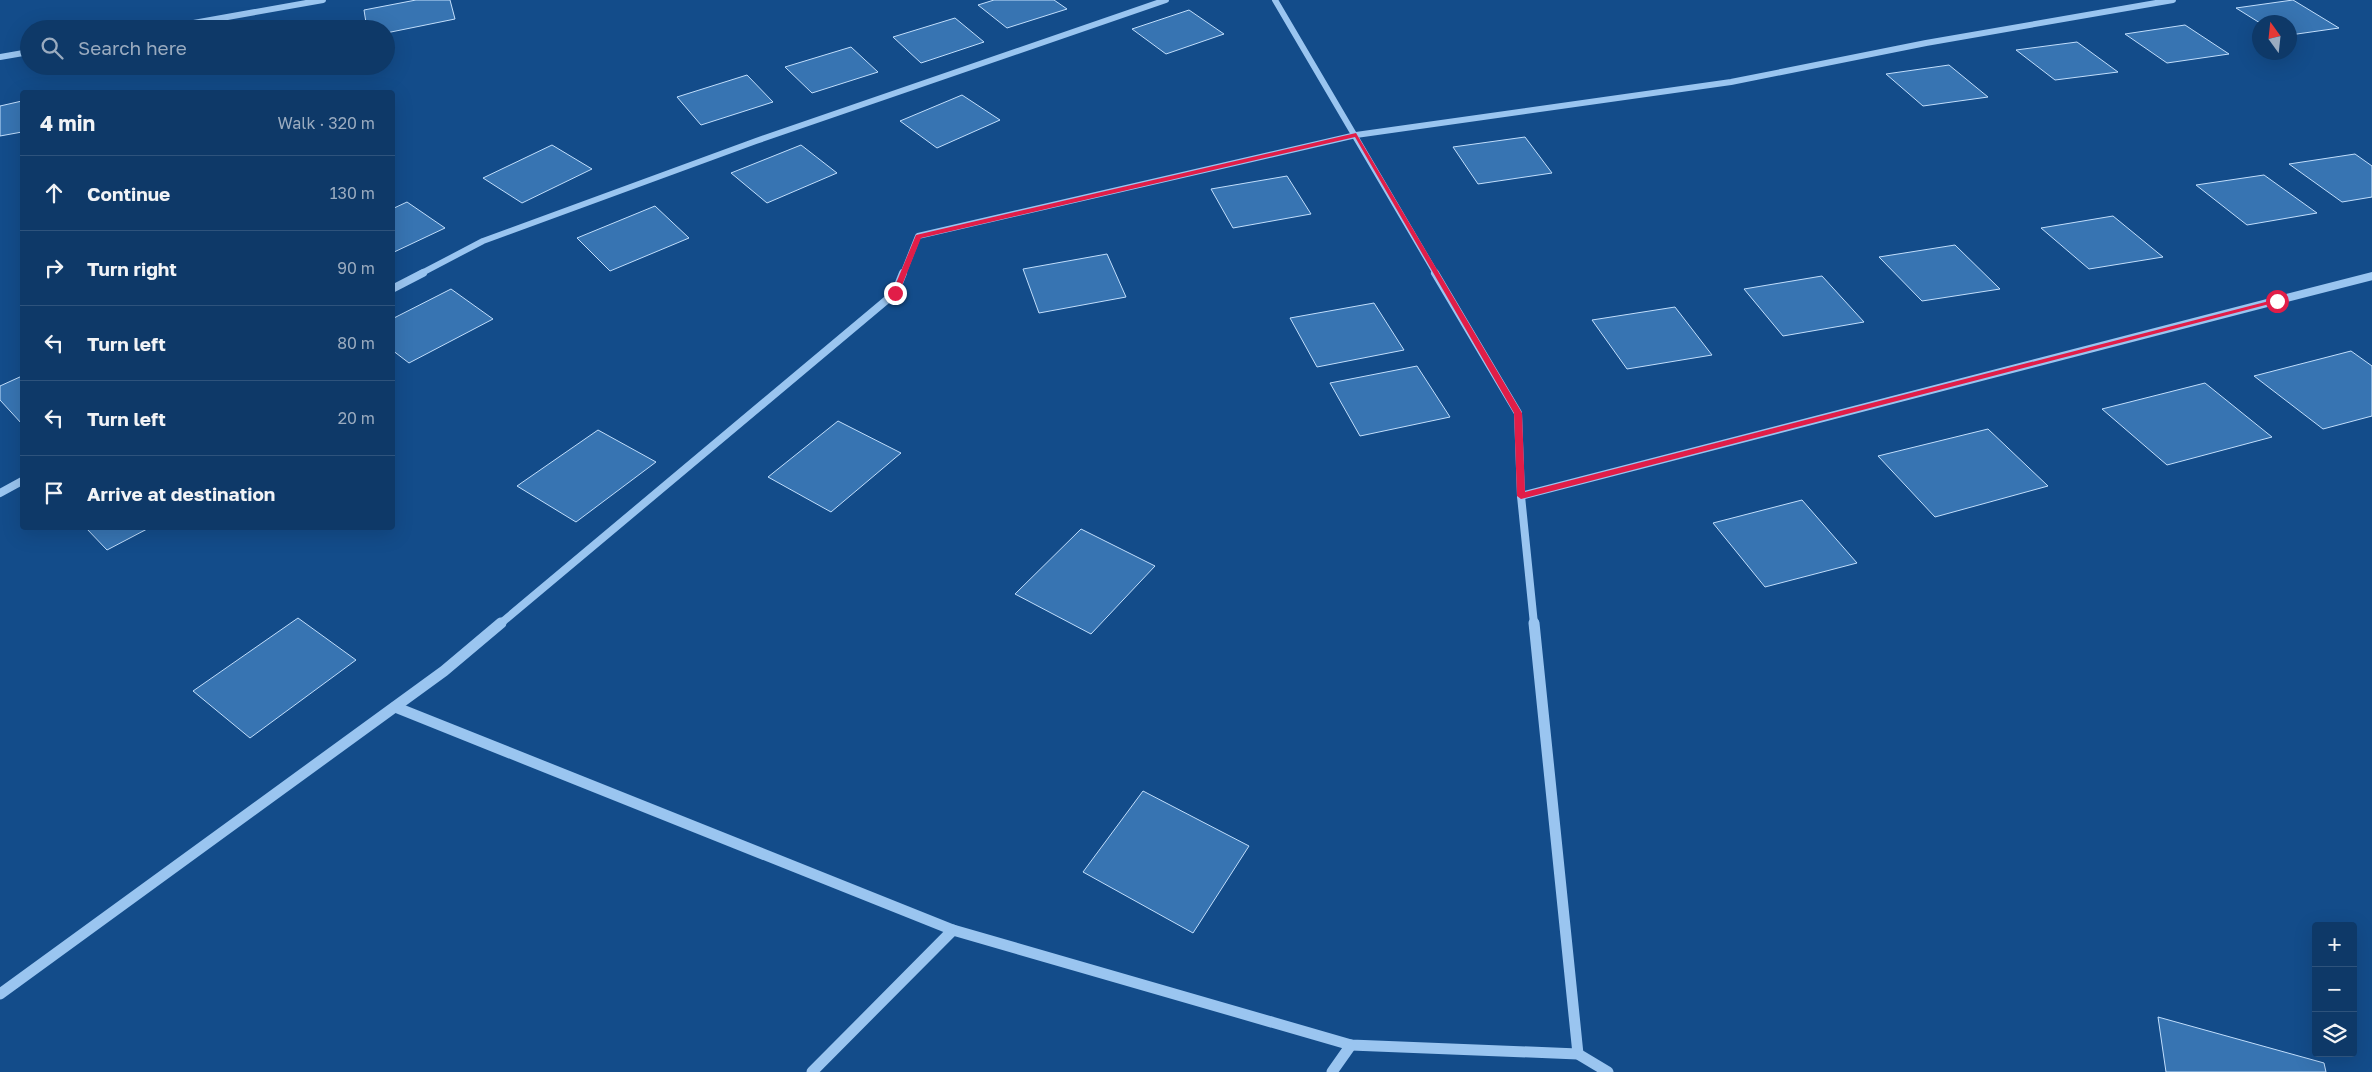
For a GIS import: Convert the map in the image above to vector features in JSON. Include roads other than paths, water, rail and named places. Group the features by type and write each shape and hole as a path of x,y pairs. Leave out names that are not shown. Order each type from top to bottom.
{"street":[{"path":"211,20 323,0"},
{"path":"395,286 483,241 756,141 1166,0"},
{"path":"1276,0 1518,413 1521,496 1578,1054"},
{"path":"0,994 444,671 895,293 918,236 1356,135 1731,82 1926,43 2174,0"},
{"path":"0,57 20,54"},
{"path":"1521,496 2372,276"},
{"path":"0,493 20,482"},
{"path":"394,707 952,930 1351,1045 1578,1054 1608,1072"},
{"path":"812,1072 952,930"},
{"path":"1332,1072 1351,1045"}]}
